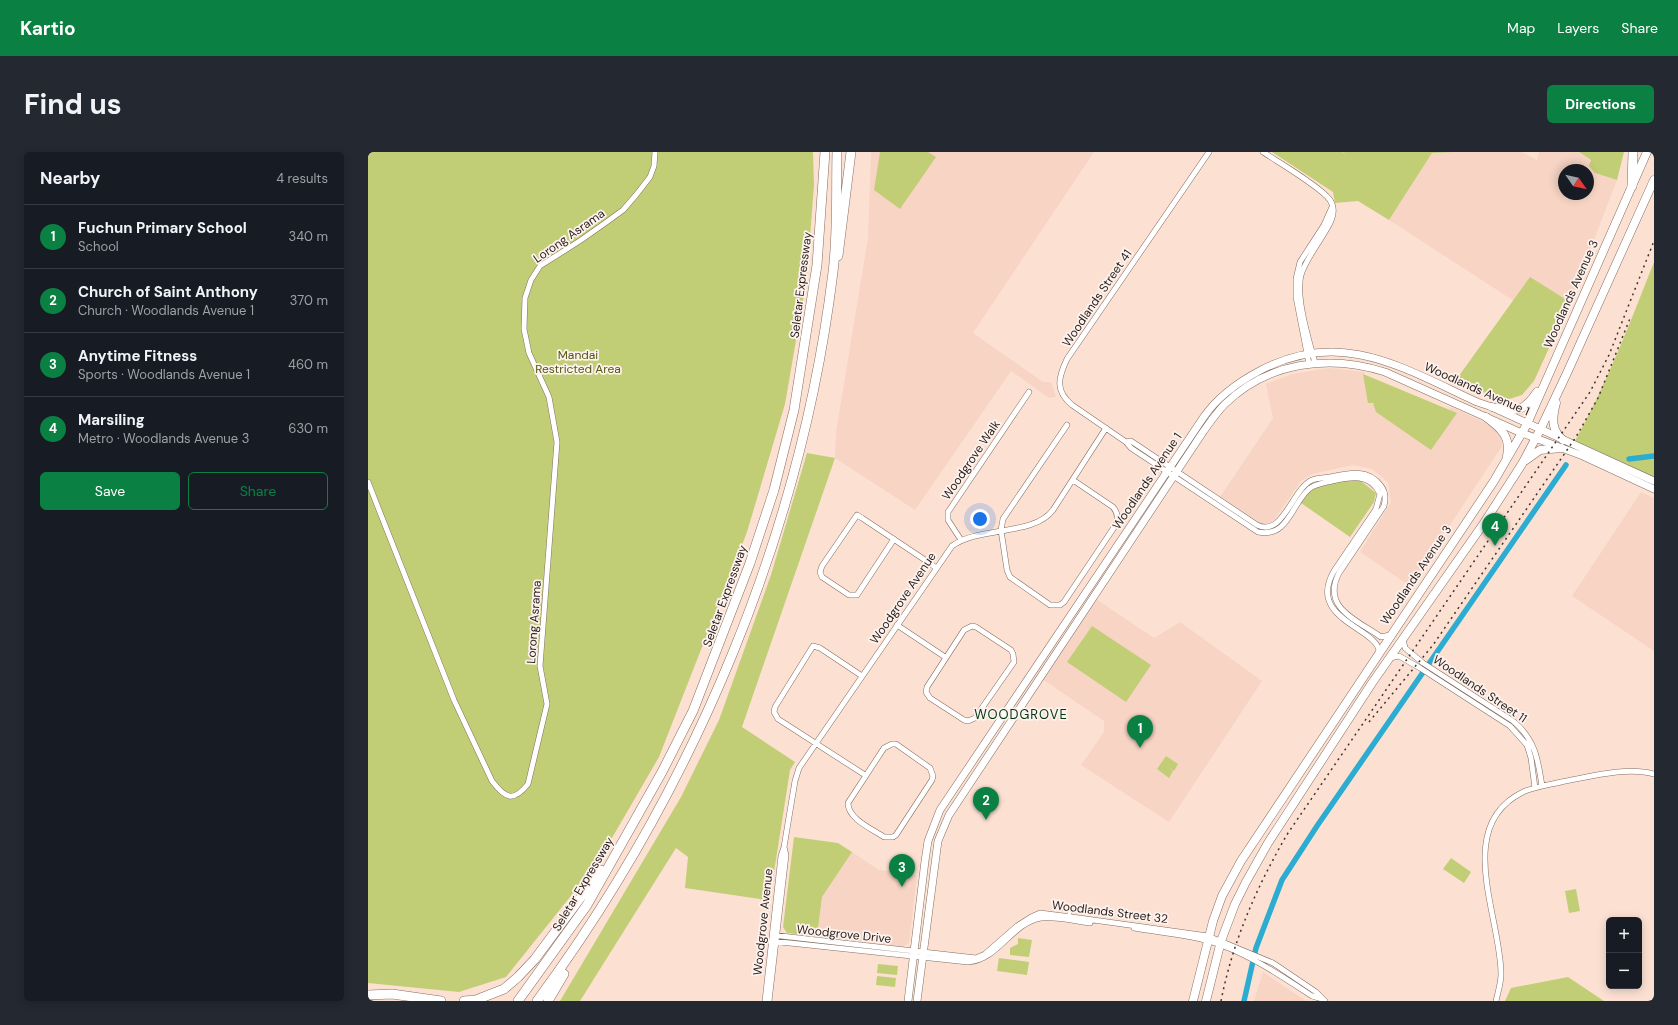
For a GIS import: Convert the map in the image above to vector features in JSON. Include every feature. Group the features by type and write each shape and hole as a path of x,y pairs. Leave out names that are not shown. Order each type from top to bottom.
{"highway":[{"name":"Seletar Expressway","path":"518,1001 587,905 662,772 693,711 750,563 774,490 794,410 811,311 817,265 825,152"},
{"path":"537,1001 569,958 644,836 704,722 737,644 790,489 808,414 833,270 837,152"},
{"path":"833,270 840,249 851,152"},
{"path":"1632,186 1633,152"},
{"path":"464,1001 476,1000 504,989 518,977 535,959 624,839"},
{"path":"548,1001 567,968 569,958"},
{"path":"368,996 392,994 442,1001"}],"main road":[{"name":"Woodlands Avenue 3","path":"1193,1001 1207,938 1222,896 1241,861 1506,461 1523,433 1647,152"},
{"name":"Woodlands Avenue 3","path":"1223,943 1225,937 1224,931 1235,904 1268,843 1403,638 1484,523 1522,464 1540,430 1594,314 1654,180"},
{"name":"Woodlands Avenue 1","path":"908,1001 928,841 940,810 1210,408 1229,390 1248,377 1276,362 1309,354 1338,351 1378,358 1492,407 1540,430 1562,444 1654,489"},
{"name":"Woodlands Avenue 1","path":"917,1001 938,841 949,814 1217,412 1238,392 1269,374 1312,363 1341,363 1380,371 1523,433 1536,438 1562,444 1654,481"},
{"path":"1492,407 1512,411 1522,408 1534,397 1550,371"},
{"path":"1522,464 1540,450 1562,444 1555,432 1553,424 1555,406 1561,385"},
{"path":"1486,417 1501,430 1507,438 1509,446 1506,461"},
{"path":"1206,1001 1223,943"}],"street":[{"name":"Lorong Asrama","path":"368,482 457,707 492,781 500,792 506,796 515,796 521,793 528,784 547,704 540,666 556,442 548,397 529,352 524,329 525,298 531,280 540,266 587,237 623,210 650,178 654,166 655,152"},
{"name":"Woodlands Street 41","path":"1175,474 1130,441 1126,442 1064,398 1060,390 1061,373 1072,352 1209,152"},
{"path":"1263,152 1325,195 1332,206 1331,221 1303,268 1300,278 1301,299 1309,354 1312,363"},
{"name":"Woodgrove Walk","path":"961,540 948,520 948,512 1029,392"},
{"path":"1067,426 1006,514 1003,519 1001,530 1007,570 1010,577 1050,606 1060,605 1116,524 1118,518 1113,507 1073,480"},
{"name":"Woodgrove Avenue","path":"765,1001 786,855 784,846 799,768 952,546 961,540 1040,522 1050,514 1106,428"},
{"path":"1175,474 1257,525 1268,528 1278,521 1303,488 1312,480 1351,473 1365,474 1374,478 1384,490 1384,506 1339,573 1334,585 1334,597 1343,610 1381,637 1390,635"},
{"path":"1175,474 1254,530 1262,533 1272,532 1282,526 1306,493 1316,485 1352,477 1359,477 1367,480 1380,494 1376,509 1329,579 1328,587 1330,602 1338,614 1376,643 1379,651"},
{"path":"894,539 857,595 849,595 822,577 820,572 822,566 857,515 894,539 936,568"},
{"path":"897,625 945,657"},
{"path":"972,626 976,627 1011,650 1014,662 975,718 968,722 930,698 926,692 927,687 945,657 964,630 972,626"},
{"name":"Woodlands Street 11","path":"1403,638 1405,648 1434,677 1510,726 1519,735 1527,746 1531,758 1535,788"},
{"path":"862,676 820,648 813,646 775,707 774,712 778,719 865,775"},
{"name":"Woodlands Street 11","path":"1390,658 1399,656 1437,672 1513,721 1523,730 1532,742 1542,786"},
{"path":"892,744 896,744 930,768 933,776 932,780 896,835 888,838 884,837 849,812 848,804 865,775 884,748 892,744"},
{"path":"1496,1001 1501,975 1499,947 1484,862 1486,835 1493,821 1510,801 1524,792 1535,788 1633,770 1654,774"},
{"path":"1060,908 1070,908 1069,916"},
{"name":"Woodlands Street 32","path":"924,955 976,958 985,954 1017,926 1031,917 1040,914 1069,916 1207,938 1223,943"},
{"name":"Woodlands Street 32","path":"914,953 968,962 977,962 984,959 1027,923 1041,918 1127,927 1207,938"},
{"name":"Woodgrove Avenue","path":"769,1001 774,938"},
{"name":"Woodgrove Drive","path":"774,938 914,953"},
{"path":"1223,943 1247,954"},
{"path":"1223,943 1260,959 1299,980 1316,992 1324,1000"}],"shaded area":[{"path":"871,152 1094,152 973,333 1043,382 1051,382 1056,397 1049,398 1011,371 915,510 835,458 836,432 868,238"},
{"path":"1522,152 1537,160 1539,152 1579,152 1591,160 1592,164 1558,164 1558,200 1594,200 1594,170 1595,173 1617,180 1570,302 1530,278 1514,301 1389,220 1432,153"},
{"path":"1330,368 1364,372 1370,402 1428,441 1451,407 1493,426 1500,435 1502,446 1410,586 1360,552 1391,502 1388,482 1372,469 1353,465 1312,474 1301,481 1274,520 1267,524 1260,523 1220,497 1273,418 1266,384 1292,374"},
{"path":"1641,492 1654,498 1654,651 1572,596"},
{"path":"1096,599 1154,638 1180,622 1262,681 1169,822 1081,765 1104,732 1104,721 1042,679"},
{"path":"852,852 879,870 917,875 909,943 903,947 817,936 822,897"},
{"path":"1263,972 1306,1001 1254,1001"}],"green space":[{"name":"Mandai Restricted Area","path":"368,152 813,152 814,185 807,277 785,404 747,532 659,757 598,862 506,977 459,992 368,983"},
{"path":"880,152 928,152 936,157 900,209 874,190"},
{"path":"1272,152 1342,152 1346,154 1343,152 1455,152 1432,153 1389,220 1358,201 1335,203 1333,192"},
{"path":"1579,152 1624,152 1617,180 1595,173 1594,164 1590,164 1591,160"},
{"path":"1654,262 1654,477 1575,441 1608,375"},
{"path":"1530,277 1570,302 1534,381 1522,395 1503,401 1456,380"},
{"path":"1363,374 1457,413 1431,450 1376,412 1373,403 1368,403"},
{"path":"807,453 835,458 742,727 795,762 790,770 769,904 760,899 685,888 688,857 676,848 580,1001 560,1001 681,797 719,720 771,575"},
{"path":"1357,478 1376,493 1374,502 1350,537 1301,503 1314,487"},
{"path":"1092,626 1151,665 1126,702 1067,662"},
{"path":"1166,756 1178,764 1174,771 1168,767 1173,771 1169,778 1157,769"},
{"path":"794,837 838,843 852,852 822,897 817,936 787,933 783,927"},
{"path":"1451,858 1471,872 1464,883 1443,869"},
{"path":"1576,889 1580,911 1569,913 1565,891"},
{"path":"1018,938 1032,940 1029,957 1010,955 1010,948 1018,944"},
{"path":"999,958 1029,962 1027,975 997,971"},
{"path":"878,964 898,966 897,975 877,973"},
{"path":"877,976 896,978 895,987 876,985"},
{"path":"1568,977 1604,1001 1505,1001 1511,988"}],"waterway":[{"path":"1629,459 1654,456"},
{"path":"1244,1001 1256,948 1282,880 1317,826 1566,465"}],"railway":[{"path":"1221,1001 1232,956 1247,914 1266,873 1288,833 1590,392 1609,355 1654,241"},
{"path":"1369,722 1433,645 1576,437 1598,398 1631,316"}],"place":[{"name":"Marsiling","path":"1495,546"},
{"name":"Fuchun Primary School","path":"1140,748"},
{"name":"Church of Saint Anthony","path":"986,820"},
{"name":"Anytime Fitness","path":"902,887"}],"district":[{"name":"WOODGROVE","path":"1021,714"}]}
